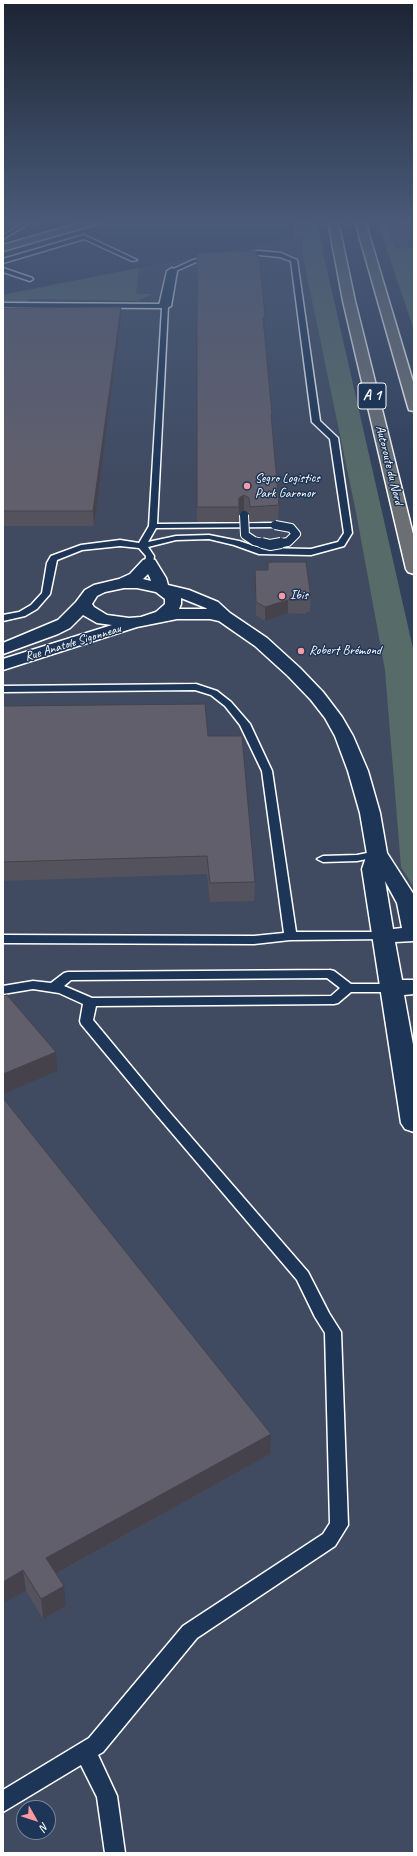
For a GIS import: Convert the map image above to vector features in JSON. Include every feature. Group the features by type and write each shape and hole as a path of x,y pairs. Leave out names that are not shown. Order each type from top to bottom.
{"main road":[{"name":"Autoroute du Nord","path":"351,308 414,569"},
{"name":"A 1","path":"385,308 414,407"}],"street":[{"path":"124,583 136,577 150,563 158,578 161,588 173,598 173,604 170,610 162,616"},
{"path":"124,583 137,583 183,593 212,605 224,617 261,642 290,668 317,696 333,717 344,736 358,771 370,814 377,854 389,870 408,903 414,934 383,936"},
{"name":"Rue Anatole Sigonneau","path":"3,649 64,624 84,604 86,598 91,593 100,588 124,583"},
{"path":"84,604 93,616 103,620 142,622"},
{"name":"Rue Anatole Sigonneau","path":"3,665 162,616 177,614 210,614 224,617"},
{"path":"377,854 372,869 414,1123"},
{"path":"392,988 414,987"}],"lane":[{"path":"142,546 153,526 165,308"},
{"path":"3,618 22,614 41,601 46,594 51,563 54,558 81,548 120,543 142,546 176,538 209,537 236,543 259,552 311,552 341,544 348,533 334,438 316,422 300,308"},
{"path":"153,526 275,525 291,528 296,534 288,542 270,545 254,541 246,535 244,515"},
{"path":"142,546 150,556 150,563"},
{"path":"3,689 196,687 214,693 228,704 245,724 267,771 290,936"},
{"path":"323,859 357,858 377,854"},
{"path":"3,939 254,940 290,936 383,936"},
{"path":"53,988 68,976 330,974 348,988 392,988"},
{"path":"3,990 33,985 62,989 90,1002 334,1000 348,988"},
{"path":"3,1802 96,1745 190,1632 328,1540 339,1525 333,1332 323,1317 303,1276 160,1110 86,1021 90,1002"},
{"path":"85,1751 107,1796 115,1853"}],"shaded area":[{"path":"3,308 334,308 414,700 414,1853 3,1853"}],"green space":[{"path":"314,308 336,308 414,653 414,888 401,867 385,670 356,512"},
{"path":"406,308 414,308 414,330"}],"building":[{"path":"3,308 121,308 93,511 3,511"},
{"path":"197,308 264,308 265,316 263,318 279,505 250,507 249,498 244,495 239,498 239,507 197,507"},
{"path":"306,562 311,598 306,598 307,600 288,600 265,607 256,602 255,570 268,570 268,563"},
{"path":"205,704 208,736 242,736 255,882 210,883 207,856 3,862 3,706"},
{"path":"7,995 56,1052 3,1074 3,996"},
{"path":"3,1098 271,1434 46,1558 64,1586 41,1599 23,1570 3,1582"}],"place":[{"name":"Segro Logistics Park Garonor","path":"247,486"},
{"name":"Ibis","path":"282,596"},
{"name":"Robert Brémond","path":"301,651"}]}
